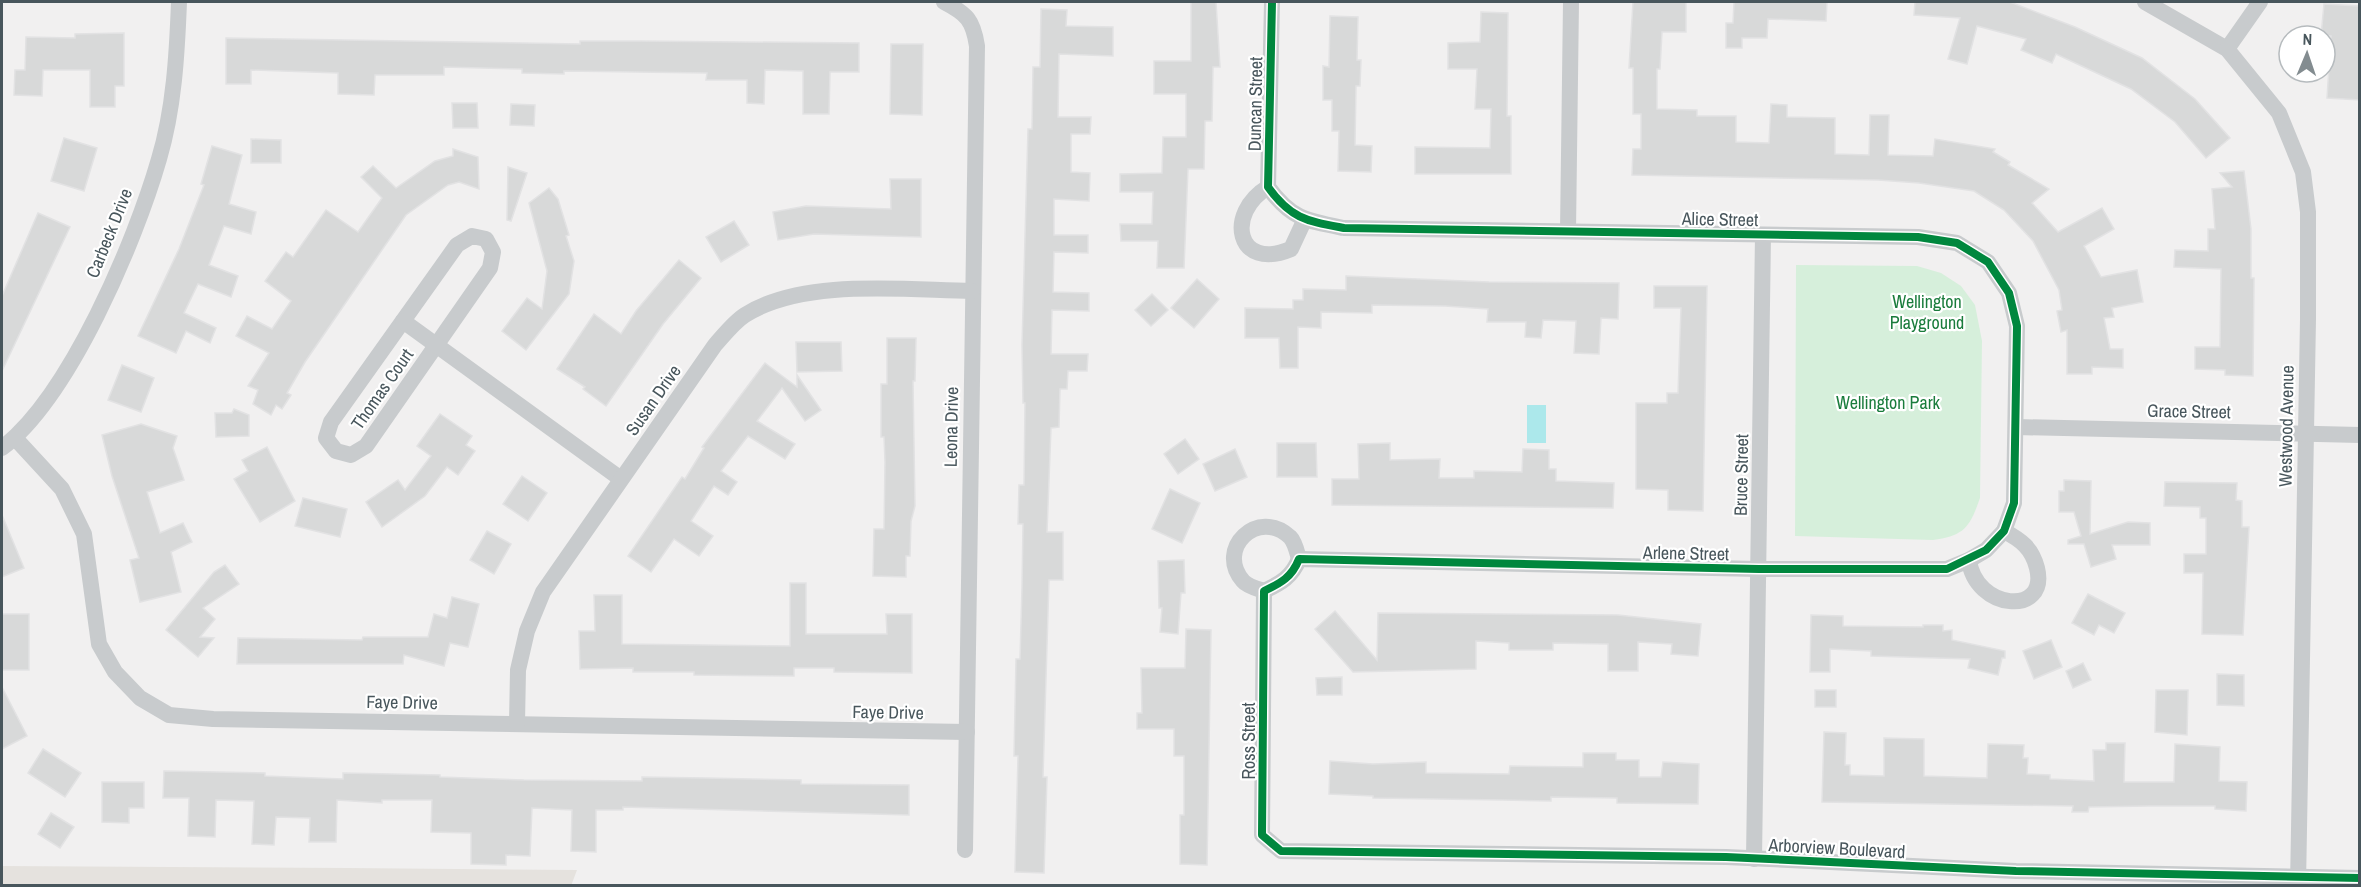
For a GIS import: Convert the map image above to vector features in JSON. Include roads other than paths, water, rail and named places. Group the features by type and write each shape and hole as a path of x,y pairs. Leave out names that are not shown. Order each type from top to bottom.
{"street":[{"name":"Carbeck Drive","path":"8,443 49,395 76,355 137,221 159,158 171,102 179,2"},
{"name":"Leona Drive","path":"944,2 959,10 973,24 977,46 965,850"},
{"name":"Duncan Street","path":"1268,187 1272,2"},
{"path":"1568,231 1571,2"},
{"path":"2145,2 2227,49 2260,2"},
{"name":"Westwood Avenue","path":"2227,49 2279,113 2303,172 2308,224 2298,881"},
{"name":"Alice Street","path":"1268,187 1280,204 1304,221 1344,228 1918,237 1957,243 1988,262 2009,293 2017,326 2017,427"},
{"path":"1268,187 1246,205 1240,232 1246,246 1259,254 1275,256 1291,249 1304,221"},
{"name":"Bruce Street","path":"1754,859 1763,235"},
{"name":"Thomas Court","path":"472,236 486,239 493,252 490,268 436,347 366,446 351,455 336,451 326,438 331,422 457,245 472,236"},
{"name":"Susan Drive","path":"517,723 518,670 527,631 543,592 716,345 742,316 768,302 806,292 972,291"},
{"name":"Thomas Court","path":"403,321 621,479"},
{"name":"Grace Street","path":"2017,427 2360,435"},
{"name":"Arlene Street","path":"1299,558 1759,569 1947,569 1986,550 2004,531 2014,503 2017,427"},
{"name":"Faye Drive","path":"8,443 62,489 84,534 99,644 115,672 140,698 169,714 213,719 967,732"},
{"path":"1274,527 1292,538 1299,558 1294,573 1280,584 1264,591 1244,583 1233,564 1237,543 1252,528 1274,527"},
{"path":"1969,560 1970,574 1982,589 1999,600 2022,601 2035,592 2040,580 2030,549 2004,531"},
{"name":"Ross Street","path":"1264,591 1262,835 1281,851 1312,853"},
{"name":"Arborview Boulevard","path":"1312,853 1754,859 2016,878 2298,881 2360,878"}],"water":[{"path":"1527,405 1546,405 1546,443 1527,443"}],"park label":[{"name":"Wellington Playground","path":"1927,311"},
{"name":"Wellington Park","path":"1888,402"}]}
